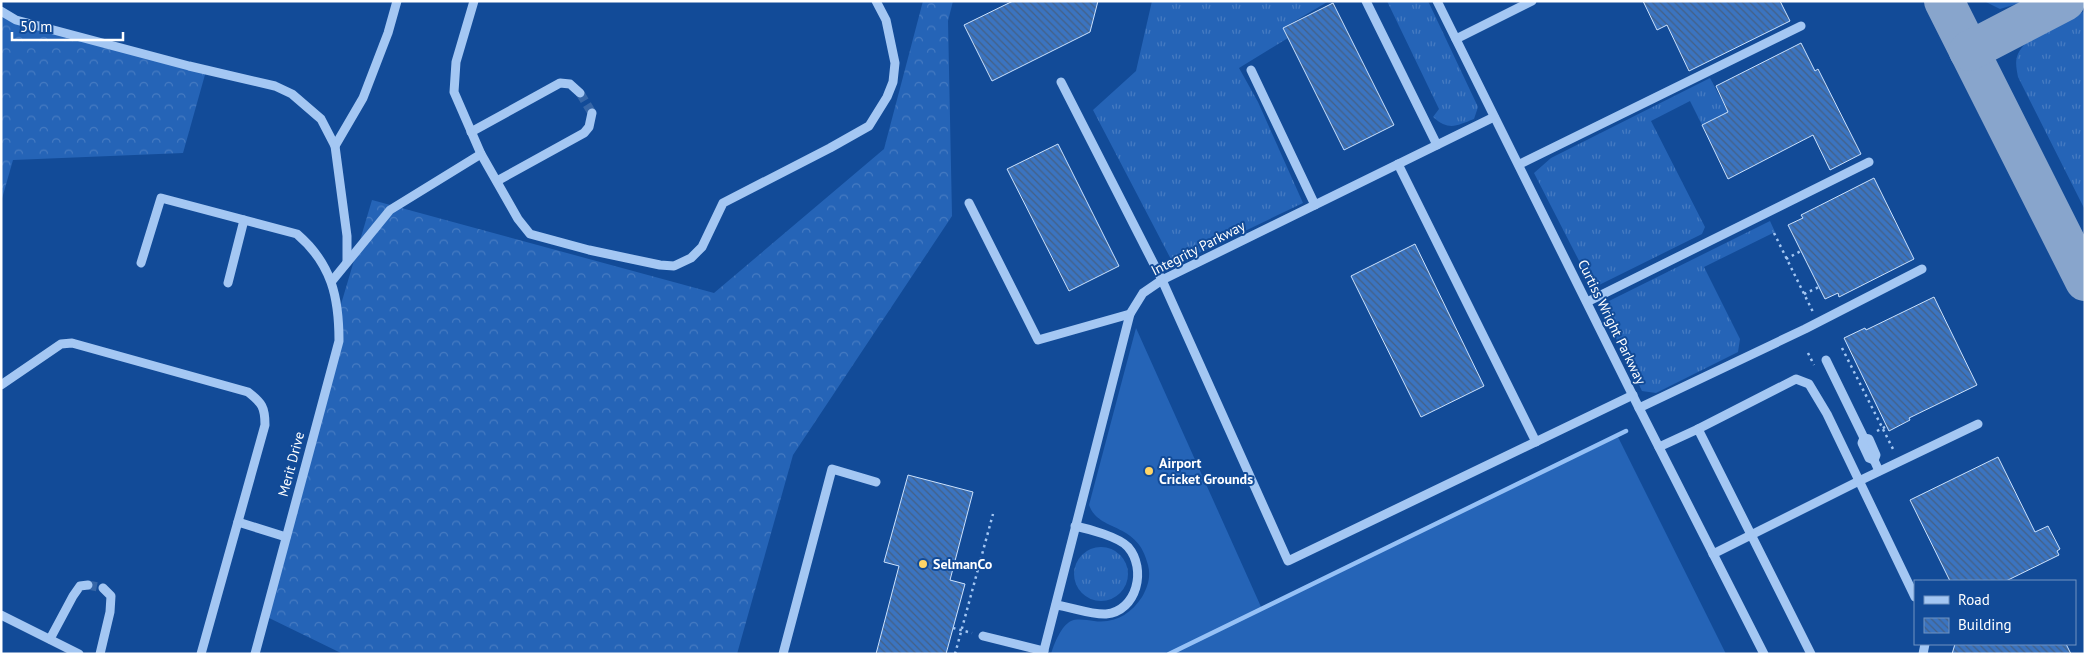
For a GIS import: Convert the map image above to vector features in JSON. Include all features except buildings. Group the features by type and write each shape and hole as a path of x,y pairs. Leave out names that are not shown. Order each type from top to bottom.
{"street":[{"path":"335,146 363,98 388,33 397,1"},
{"path":"474,1 456,62 454,92 481,154 518,219 530,234 589,250 660,265 674,266 692,258 702,247 723,203 869,126 887,97 893,82 895,64 886,20 876,1"},
{"path":"1366,1 1437,144"},
{"name":"Curtiss Wright Parkway","path":"1437,1 1520,164 1639,408 1764,654"},
{"path":"1456,40 1532,1"},
{"path":"1,10 16,20 189,66 275,86 292,94 321,119 335,146 347,236 348,262"},
{"path":"1520,164 1801,26"},
{"path":"1251,70 1315,205"},
{"path":"471,132 560,82 570,84 580,93"},
{"path":"1061,82 1162,280 1288,561 1633,395"},
{"path":"497,181 584,134 590,127 592,113"},
{"name":"Integrity Parkway","path":"1043,652 1130,314 1143,293 1162,280 1494,116"},
{"path":"332,281 390,210 481,154"},
{"path":"1587,302 1869,162"},
{"path":"1398,164 1536,442"},
{"name":"Merit Drive","path":"141,263 161,198 297,234 309,244 332,281 339,311 339,341 255,654"},
{"path":"969,202 1038,340 1130,314"},
{"path":"228,283 244,220"},
{"path":"1639,408 1818,322 1922,269"},
{"path":"1,385 61,344 72,343 248,392 259,401 265,411 265,425 201,654"},
{"path":"1826,360 1864,438 1862,443 1869,458 1874,460 1879,472"},
{"path":"1659,447 1796,379 1803,380 1809,384 1827,414 1914,594"},
{"path":"1713,554 1978,424"},
{"path":"1698,429 1811,654"},
{"path":"783,654 832,469 876,482"},
{"path":"238,522 286,537"},
{"path":"1056,605 1106,614 1121,609 1133,595 1138,579 1138,562 1127,546 1092,530 1075,526"},
{"path":"50,639 80,586 88,585"},
{"path":"100,654 110,612 111,596 103,588"},
{"path":"1,615 77,653"},
{"path":"983,636 1043,652"}],"path":[{"path":"1774,233 1818,322"},
{"path":"1786,259 1801,251"},
{"path":"1804,294 1819,287"},
{"path":"1842,348 1899,462"},
{"path":"955,654 993,514"},
{"path":"953,628 983,636"}],"green space":[{"path":"923,1 953,1 948,21 952,216 793,455 737,654 343,654 265,616 339,341 339,311 372,200 714,293 884,149"},
{"path":"1152,1 1329,1 1283,28 1288,38 1239,68 1258,102 1303,203 1174,265 1093,110 1136,71"},
{"path":"1387,1 1428,1 1478,107 1474,119 1462,124 1448,126 1433,117 1439,109"},
{"path":"1984,1 2026,1 2000,9"},
{"path":"1,11 16,20 206,71 183,153 13,160 1,202"},
{"path":"2085,11 2085,210 2018,77 2016,62 2021,49 2027,42 2056,24"},
{"path":"1710,78 1728,112 1702,125 1690,101 1651,121 1705,227 1702,234 1593,288 1534,173 1551,158"},
{"path":"1770,221 1775,232 1704,267 1740,339 1738,352 1656,393 1642,391 1602,310 1605,303"},
{"name":"Airport Cricket Grounds","path":"1136,328 1262,609 1618,437 1726,654 1051,654 1058,636 1067,623 1076,620 1108,621 1127,613 1138,603 1148,581 1148,565 1143,551 1136,541 1128,534 1101,520 1094,514 1089,505"},
{"path":"1101,547 1111,549 1120,555 1126,564 1128,574 1126,584 1120,593 1111,599 1101,601 1091,599 1082,593 1076,584 1074,574 1076,564 1082,555 1091,549"}],"waterway":[{"path":"1169,654 1626,431"}],"taxiway":[{"path":"1944,1 2085,281"},
{"path":"1969,51 2065,1"}],"tunnel":[{"path":"580,93 592,113"},
{"path":"88,585 103,588"}],"place":[{"name":"Airport Cricket Grounds","path":"1149,471"},
{"name":"SelmanCo","path":"923,564"}]}
